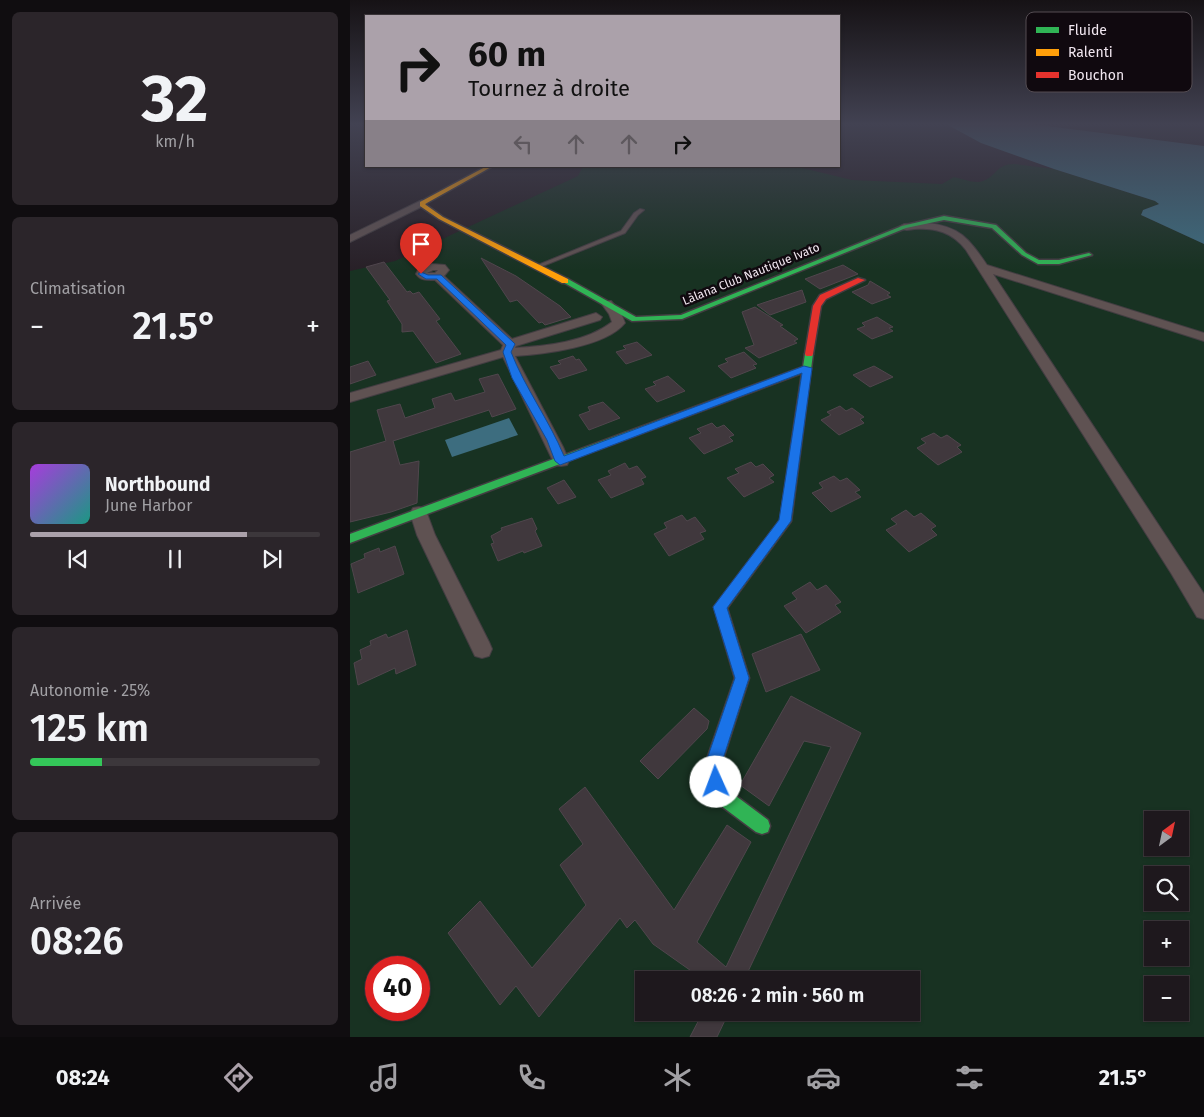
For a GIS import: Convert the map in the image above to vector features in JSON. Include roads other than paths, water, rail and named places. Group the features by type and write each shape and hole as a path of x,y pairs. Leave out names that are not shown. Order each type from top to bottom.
{"street":[{"path":"350,239 479,172"},
{"name":"Làlana Club Nautique Ivato","path":"422,203 427,210 440,218 635,319 682,317 904,227 944,218 994,226 1024,254 1038,262 1058,262 1089,255"},
{"path":"904,227 926,226 943,229 960,236 983,267 1168,552 1204,611"},
{"path":"983,267 1204,336"},
{"path":"438,276 515,353 600,335 619,324 607,303"},
{"path":"762,826 726,799 716,782 714,762 742,678 720,607 785,521 817,306 823,297 861,280"},
{"path":"350,398 509,348 596,316"},
{"path":"509,348 517,378 552,440 560,461"},
{"path":"350,539 807,368"},
{"path":"419,513 426,535 482,649"}],"lane":[{"path":"536,267 623,232 632,218 642,210"}],"water":[{"path":"1065,172 1204,172 1204,244 1141,215 1143,210 1159,204 1155,201"},
{"path":"509,418 518,435 452,457 445,440"}]}
